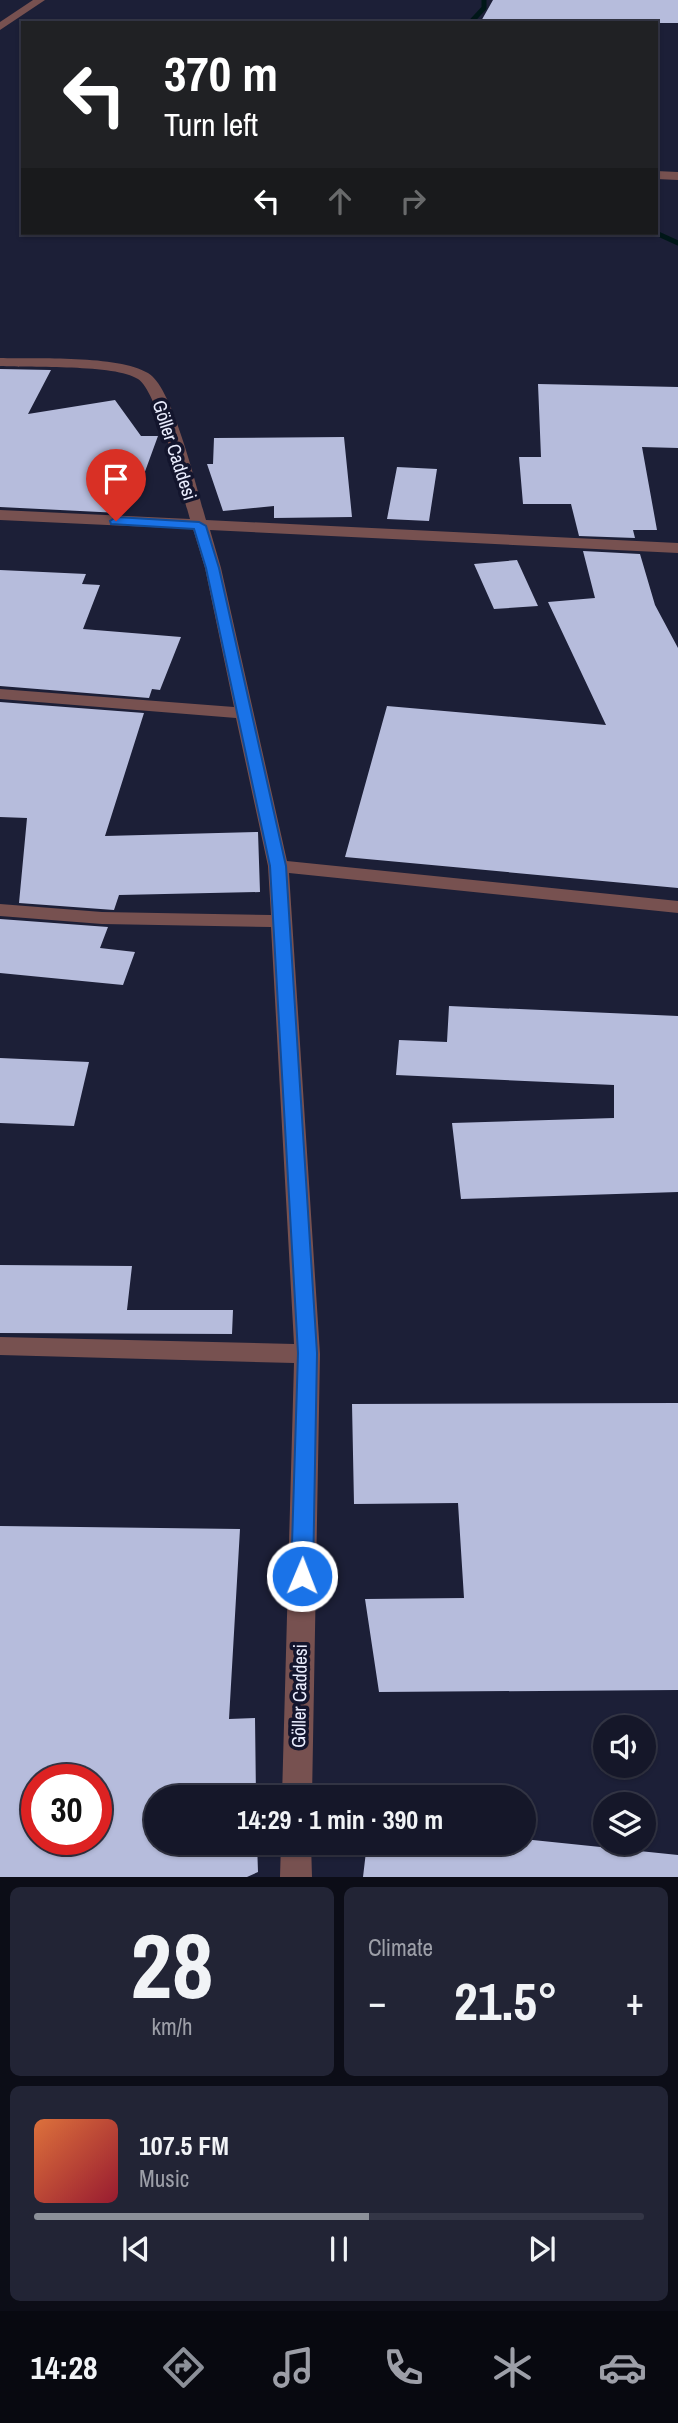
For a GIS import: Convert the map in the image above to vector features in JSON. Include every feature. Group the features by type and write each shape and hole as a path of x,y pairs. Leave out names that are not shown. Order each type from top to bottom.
{"street":[{"path":"0,27 40,0"},
{"path":"658,175 678,176"},
{"name":"Göller Caddesi","path":"0,362 110,368 142,375 155,387 212,568 278,866 307,1353 297,1785"},
{"path":"0,516 678,548"},
{"path":"0,694 245,713"},
{"path":"278,866 678,907"},
{"path":"0,910 102,918 281,921"},
{"path":"0,1346 307,1353"},
{"path":"296,1855 296,1877"}],"building":[{"path":"493,0 678,0 678,23 481,21"},
{"path":"0,369 51,370 28,414 115,400 141,436 158,436 143,477 133,477 120,513 0,507"},
{"path":"538,384 678,387 678,448 642,447 657,530 633,530 635,538 579,536 571,504 523,504 519,457 541,457"},
{"path":"344,437 352,517 274,518 274,506 223,511 207,464 213,464 214,438"},
{"path":"397,467 437,469 429,521 387,519"},
{"path":"583,551 640,554 655,605 678,648 678,888 345,857 387,706 606,725 548,602 595,598"},
{"path":"517,560 538,606 494,609 474,564"},
{"path":"0,570 86,574 82,584 100,585 83,629 181,637 160,690 152,689 149,698 0,686"},
{"path":"0,702 144,713 105,836 258,832 260,892 119,895 114,910 19,903 27,818 0,817"},
{"path":"0,919 108,927 100,948 135,952 123,985 0,973"},
{"path":"449,1006 678,1016 678,1192 461,1199 452,1123 614,1118 614,1085 396,1075 399,1040 447,1042"},
{"path":"0,1058 89,1062 74,1126 0,1123"},
{"path":"0,1265 132,1266 127,1310 233,1310 232,1334 0,1333"},
{"path":"678,1403 678,1690 379,1692 365,1599 464,1598 458,1503 354,1504 352,1404"},
{"path":"0,1526 240,1529 229,1719 255,1718 256,1785 144,1785 144,1855 257,1855 258,1872 247,1877 0,1877"},
{"path":"536,1840 593,1846 593,1855 656,1855 656,1853 678,1855 678,1877 363,1877 366,1855 536,1855"}],"waterway":[{"path":"472,21 484,8 484,0"},
{"path":"658,234 678,243"}],"route":[{"path":"116,521 199,526 212,568 278,866 307,1353 302,1576"}]}
